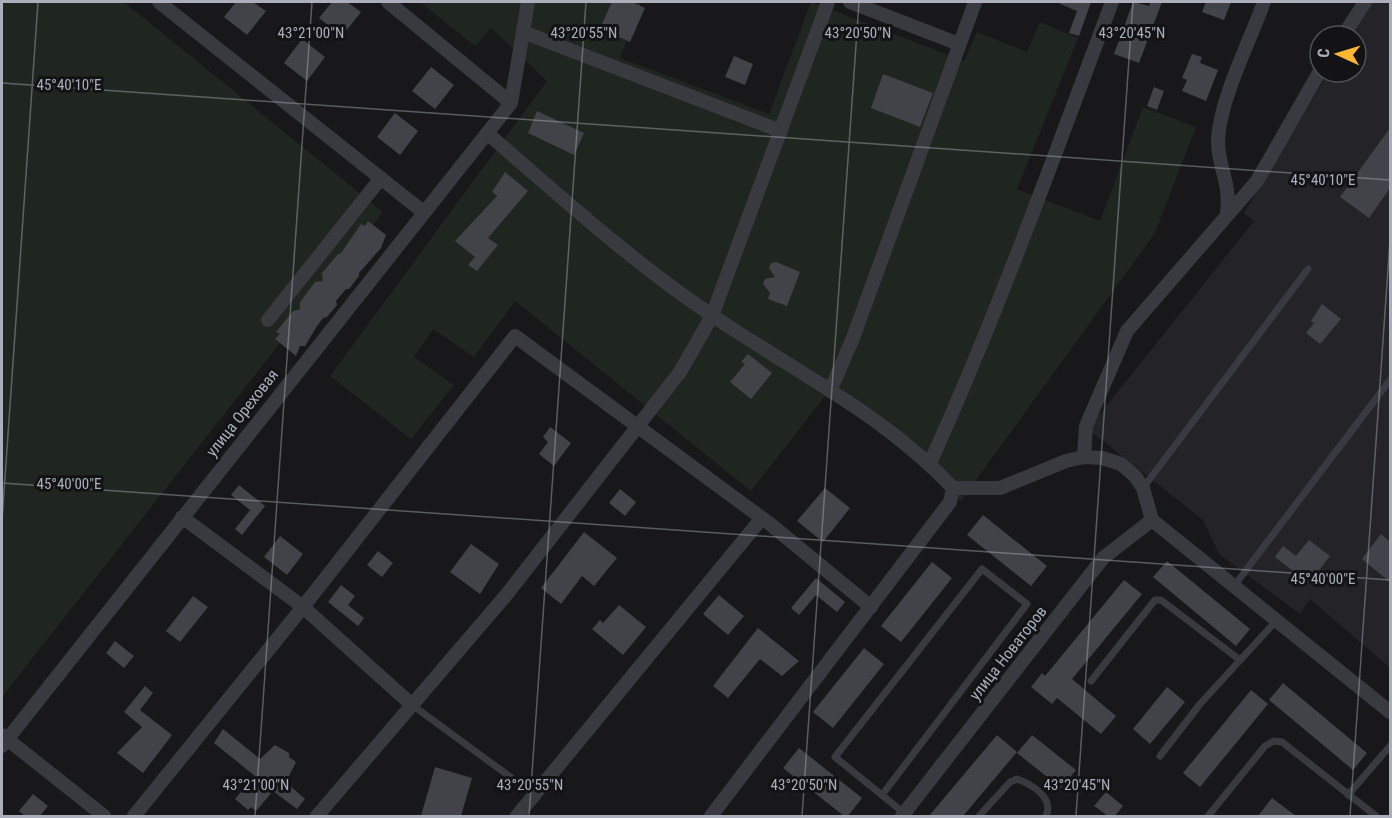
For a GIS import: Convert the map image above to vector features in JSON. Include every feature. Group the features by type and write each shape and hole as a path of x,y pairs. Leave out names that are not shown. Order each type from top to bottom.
{"street":[{"path":"159,2 422,212"},
{"path":"388,2 511,103 528,2"},
{"path":"317,816 507,594 680,372 712,316 828,2"},
{"path":"850,2 959,44"},
{"path":"830,391 857,327 975,2"},
{"path":"930,463 961,394 1032,216 1112,2"},
{"path":"1227,213 1229,193 1220,155 1220,118 1264,2"},
{"path":"1351,24 1365,2"},
{"path":"523,32 781,131"},
{"path":"1084,457 1086,426 1127,331 1257,181 1313,84"},
{"name":"улица Ореховая","path":"3,740 511,103"},
{"path":"487,133 628,255 712,316 864,412 930,463 953,488 1000,488 1084,457 1102,458 1120,464 1135,476 1143,488 1152,520 1390,712"},
{"path":"268,320 381,178"},
{"path":"134,816 303,607 515,336 762,518 871,607"},
{"path":"711,816 951,502 953,488"},
{"path":"182,517 303,607 412,705"},
{"path":"518,816 762,518"},
{"name":"улица Новаторов","path":"903,815 1103,558 1152,520"},
{"path":"3,740 104,816"}],"lane":[{"path":"1143,488 1308,269"},
{"path":"1234,586 1390,380"},
{"path":"882,795 1027,604 982,569 835,757 903,815"},
{"path":"1091,681 1155,600 1161,600 1240,660"},
{"path":"1160,756 1200,704 1276,621"},
{"path":"412,705 535,795"},
{"path":"1208,816 1265,746 1274,741 1282,742 1376,816"},
{"path":"1348,795 1390,746"},
{"path":"979,816 1010,782 1017,779 1047,799 1049,807 1046,816"}],"shaded area":[{"path":"2,2 124,2 383,212 2,697"},
{"path":"420,2 641,2 620,58 769,114 811,2 964,61 977,32 1027,52 1040,22 1078,38 1017,189 1100,221 1143,107 1196,127 1155,233 961,501 830,390 751,491 515,301 474,357 433,329 414,357 454,385 411,439 330,376 547,81 491,28 475,46"},
{"path":"1372,2 1390,2 1390,668 1310,599 1300,614 1219,554 1203,520 1088,429 1254,221 1244,213 1322,84 1368,84 1368,24 1358,24"}],"building":[{"path":"236,2 253,2 266,11 247,35 224,17"},
{"path":"332,2 347,2 361,12 342,36 319,18"},
{"path":"612,2 632,2 645,8 630,42 600,28"},
{"path":"1056,2 1091,2 1079,36 1069,33 1077,11"},
{"path":"1133,2 1149,6 1151,2 1162,2 1139,63 1114,54"},
{"path":"1206,2 1231,2 1224,20 1202,12"},
{"path":"302,39 325,57 307,81 284,63"},
{"path":"1192,54 1202,57 1200,63 1218,70 1206,101 1182,91 1187,80 1182,78"},
{"path":"734,56 753,64 745,85 725,77"},
{"path":"431,67 454,85 435,109 412,91"},
{"path":"883,74 933,93 920,127 871,108"},
{"path":"1154,87 1164,91 1157,110 1147,106"},
{"path":"537,111 584,133 574,155 528,133"},
{"path":"395,113 418,131 400,155 377,137"},
{"path":"1390,128 1390,188 1369,218 1340,197"},
{"path":"505,172 528,191 488,238 498,245 477,271 468,265 475,257 455,241 497,196 492,192"},
{"path":"368,221 386,235 381,248 359,273 349,289 346,289 336,301 337,305 327,317 323,318 305,346 300,346 296,356 275,339 280,334 276,332 293,311 300,309 300,302 315,282 323,281 322,273 341,253 361,224 365,226"},
{"path":"776,262 800,272 787,306 768,299 770,293 763,284 765,279 775,277 769,268 771,263"},
{"path":"1322,304 1341,319 1320,344 1306,333 1314,323 1311,321"},
{"path":"748,354 772,373 751,399 730,382 745,364 741,362"},
{"path":"550,427 571,443 554,466 539,454 548,442 543,437"},
{"path":"239,485 265,506 242,535 235,529 250,510 231,495"},
{"path":"825,488 850,508 823,542 797,521"},
{"path":"620,489 636,502 625,516 609,503"},
{"path":"983,515 1047,566 1031,586 967,535"},
{"path":"584,532 617,558 594,586 582,576 561,604 541,588"},
{"path":"1381,534 1390,542 1390,582 1362,559"},
{"path":"280,536 303,554 287,575 264,557"},
{"path":"1309,540 1330,556 1309,583 1275,557 1283,546 1296,556"},
{"path":"471,544 499,564 480,594 450,572"},
{"path":"378,551 393,563 382,577 367,565"},
{"path":"1167,561 1250,629 1236,646 1153,577"},
{"path":"932,562 952,578 901,642 881,626"},
{"path":"816,578 845,602 837,612 816,595 799,615 791,608"},
{"path":"1124,580 1142,594 1072,679 1116,716 1101,734 1057,698 1052,704 1031,687 1042,673 1045,676"},
{"path":"341,585 355,596 348,605 364,618 358,626 328,602"},
{"path":"719,595 744,616 728,635 703,614"},
{"path":"193,596 208,607 180,642 166,631"},
{"path":"619,605 646,627 623,655 592,629 600,620 603,623"},
{"path":"758,628 799,661 782,676 760,659 728,698 713,686"},
{"path":"115,641 134,656 124,668 106,653"},
{"path":"864,648 884,664 833,728 813,712"},
{"path":"1283,683 1367,753 1353,770 1269,700"},
{"path":"145,686 153,693 140,710 172,735 143,773 117,753 142,727 124,712"},
{"path":"1167,687 1185,702 1150,744 1133,729"},
{"path":"1251,690 1268,704 1200,787 1183,773"},
{"path":"223,729 260,759 275,745 289,753 289,757 296,762 286,782 305,799 297,809 273,791 256,811 251,807 248,810 235,799 255,776 214,743"},
{"path":"997,735 1017,752 963,816 929,816"},
{"path":"1032,735 1076,770 1061,788 1017,753"},
{"path":"799,748 862,798 848,816 844,816 783,768"},
{"path":"435,767 472,778 461,816 421,816"},
{"path":"1106,792 1123,806 1115,816 1108,816 1094,806"},
{"path":"33,794 48,806 40,816 25,816 19,811"},
{"path":"1272,798 1296,816 1258,816"}]}
